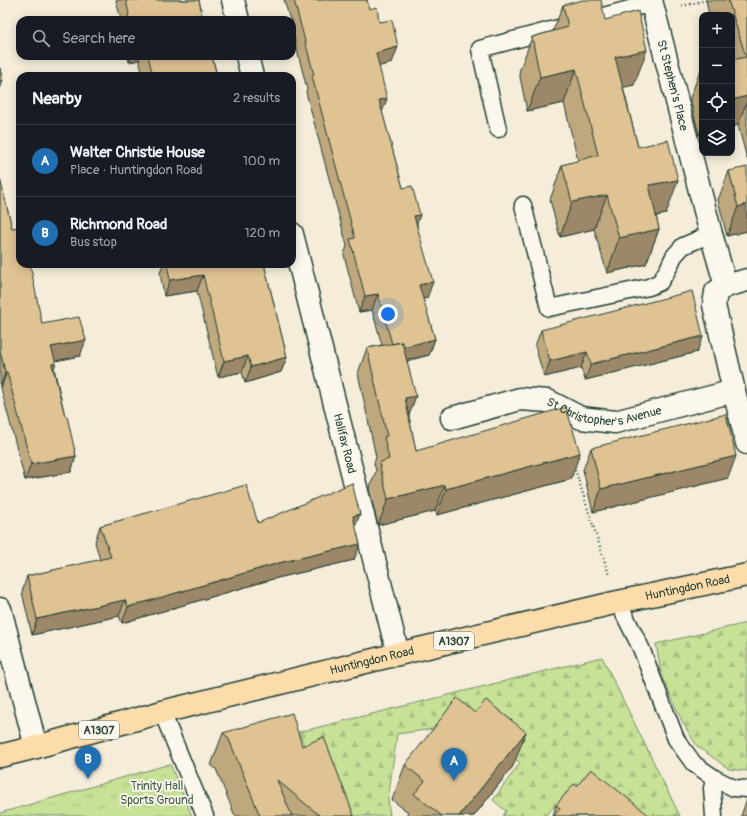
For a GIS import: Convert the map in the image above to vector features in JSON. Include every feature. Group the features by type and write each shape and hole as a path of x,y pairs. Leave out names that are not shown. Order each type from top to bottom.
{"main road":[{"name":"Huntingdon Road","path":"0,756 162,712 398,654 618,602 747,575"}],"street":[{"path":"233,0 237,16"},
{"name":"St Stephen's Place","path":"651,2 711,234 726,286"},
{"path":"248,60 251,72"},
{"name":"Halifax Road","path":"296,250 398,654"},
{"path":"747,280 726,286 716,292 714,305 747,443"},
{"name":"St Christopher's Avenue","path":"452,418 520,399 548,401 581,418 615,422 734,391"},
{"path":"0,608 36,747"}],"lane":[{"path":"498,129 480,49 651,2"},
{"path":"523,204 549,308 649,287 660,282 674,256 683,246 711,234"},
{"path":"618,602 640,648 676,739 694,764 716,779 734,788 747,789"},
{"path":"162,712 205,816"},
{"path":"714,816 712,788 716,779"}],"path":[{"path":"574,466 618,602"}],"green space":[{"path":"747,623 747,771 729,769 697,746 683,723 662,677 656,644"},
{"path":"602,657 680,816 594,816 568,793 545,816 503,816 506,811 493,800 520,763 469,724 397,734 388,800 390,816 330,816 299,732"},
{"name":"Trinity Hall Sports Ground","path":"170,764 192,816 0,816 0,813"}],"building":[{"path":"126,0 199,0 202,16 128,16"},
{"path":"294,0 367,0 369,9 377,7 379,22 392,20 398,47 376,53 387,99 379,100 403,188 412,186 420,215 414,216 433,282 419,285 435,339 404,347 402,342 392,344 378,294 365,296 350,239 355,238 312,76 314,75"},
{"path":"583,0 601,0 605,20 638,11 647,50 615,57 638,147 668,140 678,180 649,185 659,229 619,238 607,195 572,202 562,165 598,155 576,69 540,77 532,37 568,27 563,5"},
{"path":"728,0 747,0 747,96 735,99 735,59 746,57 735,22 735,12 732,12"},
{"path":"149,60 213,60 216,72 152,72"},
{"path":"0,68 3,80 0,81"},
{"path":"747,167 747,204 738,207 729,171"},
{"path":"0,179 12,228 16,228 16,268 31,268 42,324 79,317 86,340 51,347 56,363 52,364 65,416 67,416 76,456 31,464 0,350"},
{"path":"168,268 265,268 287,357 251,367 248,356 224,361 203,275 170,280"},
{"path":"692,291 703,336 591,364 587,352 550,361 541,330"},
{"path":"402,342 416,396 405,398 416,451 566,407 580,453 446,489 445,485 388,499 379,463 389,459 384,437 387,436 367,348"},
{"path":"726,414 736,456 601,489 591,448"},
{"path":"352,483 360,514 353,516 360,544 279,563 128,607 125,600 37,619 27,576 111,557 100,526 246,485 258,523"},
{"path":"457,698 475,713 486,700 526,732 459,816 442,816 414,794 425,781 405,765"},
{"path":"292,713 302,746 324,737 354,816 320,816 277,780 292,816 260,816 228,737 223,733"},
{"path":"591,769 650,816 554,816 560,808 556,805 574,784 577,786"}],"place":[{"name":"Richmond Road","path":"88,779"},
{"name":"Walter Christie House","path":"454,781"}]}
